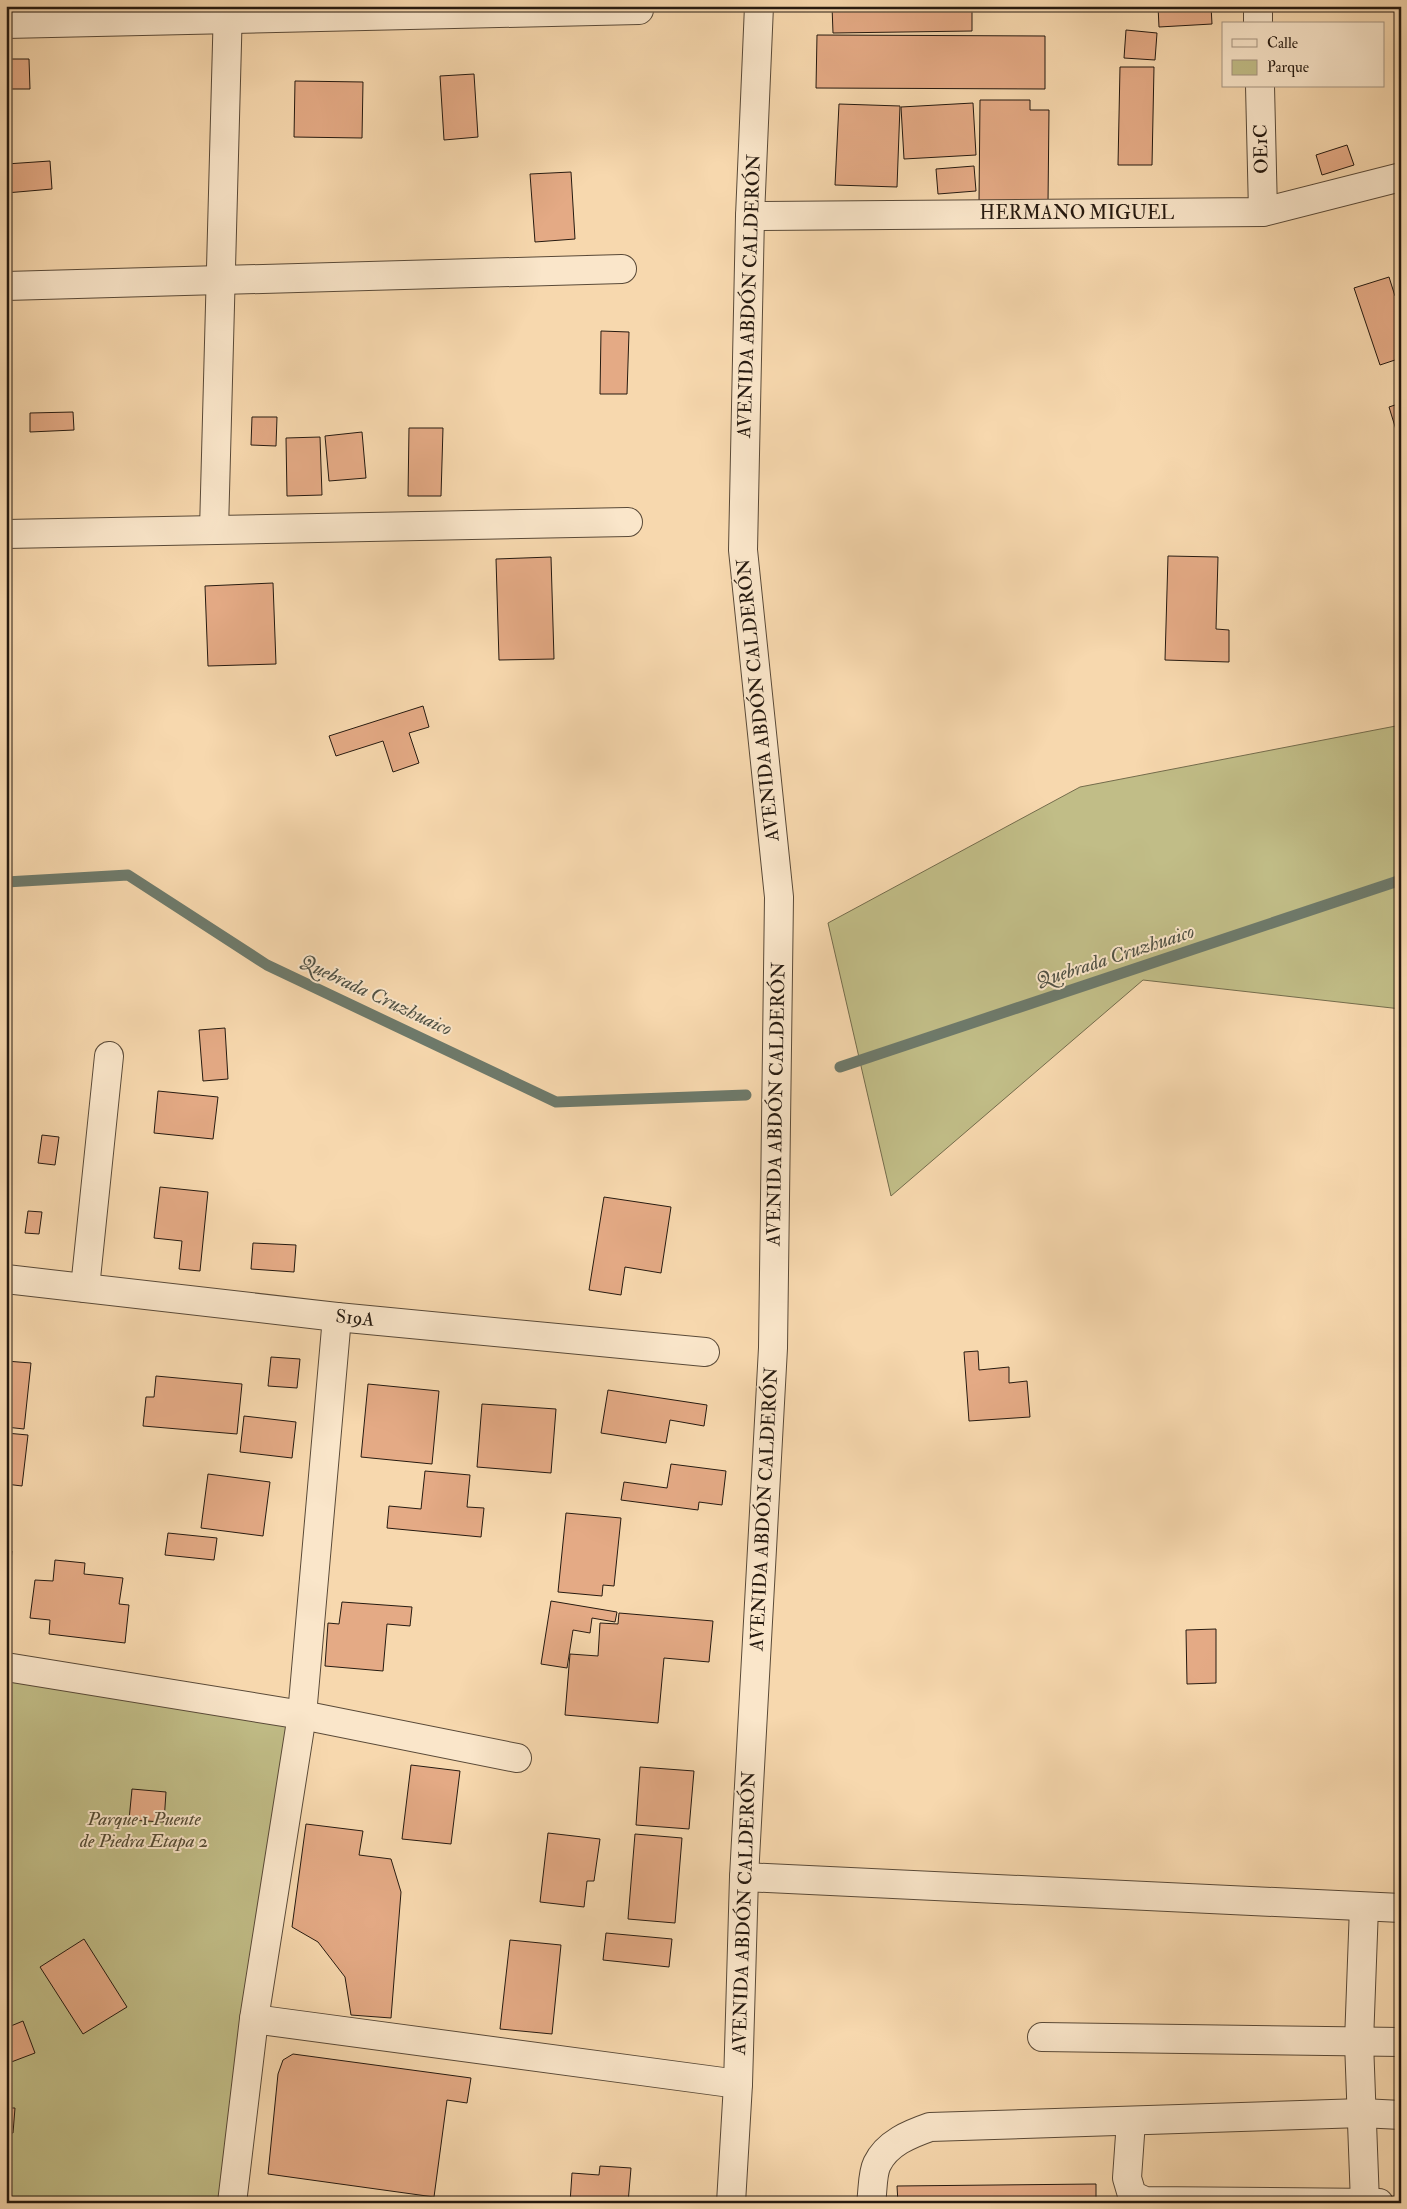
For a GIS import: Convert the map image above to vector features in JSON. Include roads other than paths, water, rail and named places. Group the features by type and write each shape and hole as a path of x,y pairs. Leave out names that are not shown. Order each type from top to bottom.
{"street":[{"name":"AVENIDA ABDÓN CALDERÓN","path":"731,2203 738,2084 744,1876 773,1348 779,896 743,550 750,216 760,6"},
{"path":"1258,6 1258,22"},
{"path":"6,24 227,13 640,10"},
{"path":"214,530 227,13"},
{"name":"OE1C","path":"1260,88 1263,212"},
{"name":"HERMANO MIGUEL","path":"750,216 1263,212 1401,177"},
{"path":"6,286 622,269"},
{"path":"6,534 628,522"},
{"path":"85,1288 109,1056"},
{"name":"S19A","path":"6,1279 337,1317 705,1352"},
{"path":"232,2203 254,2019 302,1715 337,1317"},
{"path":"6,1667 302,1715 517,1758"},
{"path":"744,1876 1401,1908"},
{"path":"1131,2121 1128,2178 1132,2195 1145,2201 1369,2202 1359,2042 1364,1907"},
{"path":"254,2019 738,2084"},
{"path":"1042,2037 1401,2042"},
{"path":"871,2203 876,2165 890,2147 911,2134 930,2127 1362,2113 1401,2115"}],"waterway":[{"name":"Quebrada Cruzhuaico","path":"6,882 128,875 267,965 556,1102 746,1095"},
{"name":"Quebrada Cruzhuaico","path":"840,1067 1401,880"}],"park label":[{"name":"Parque 1 Puente de Piedra Etapa 2","path":"144,1830"}]}
